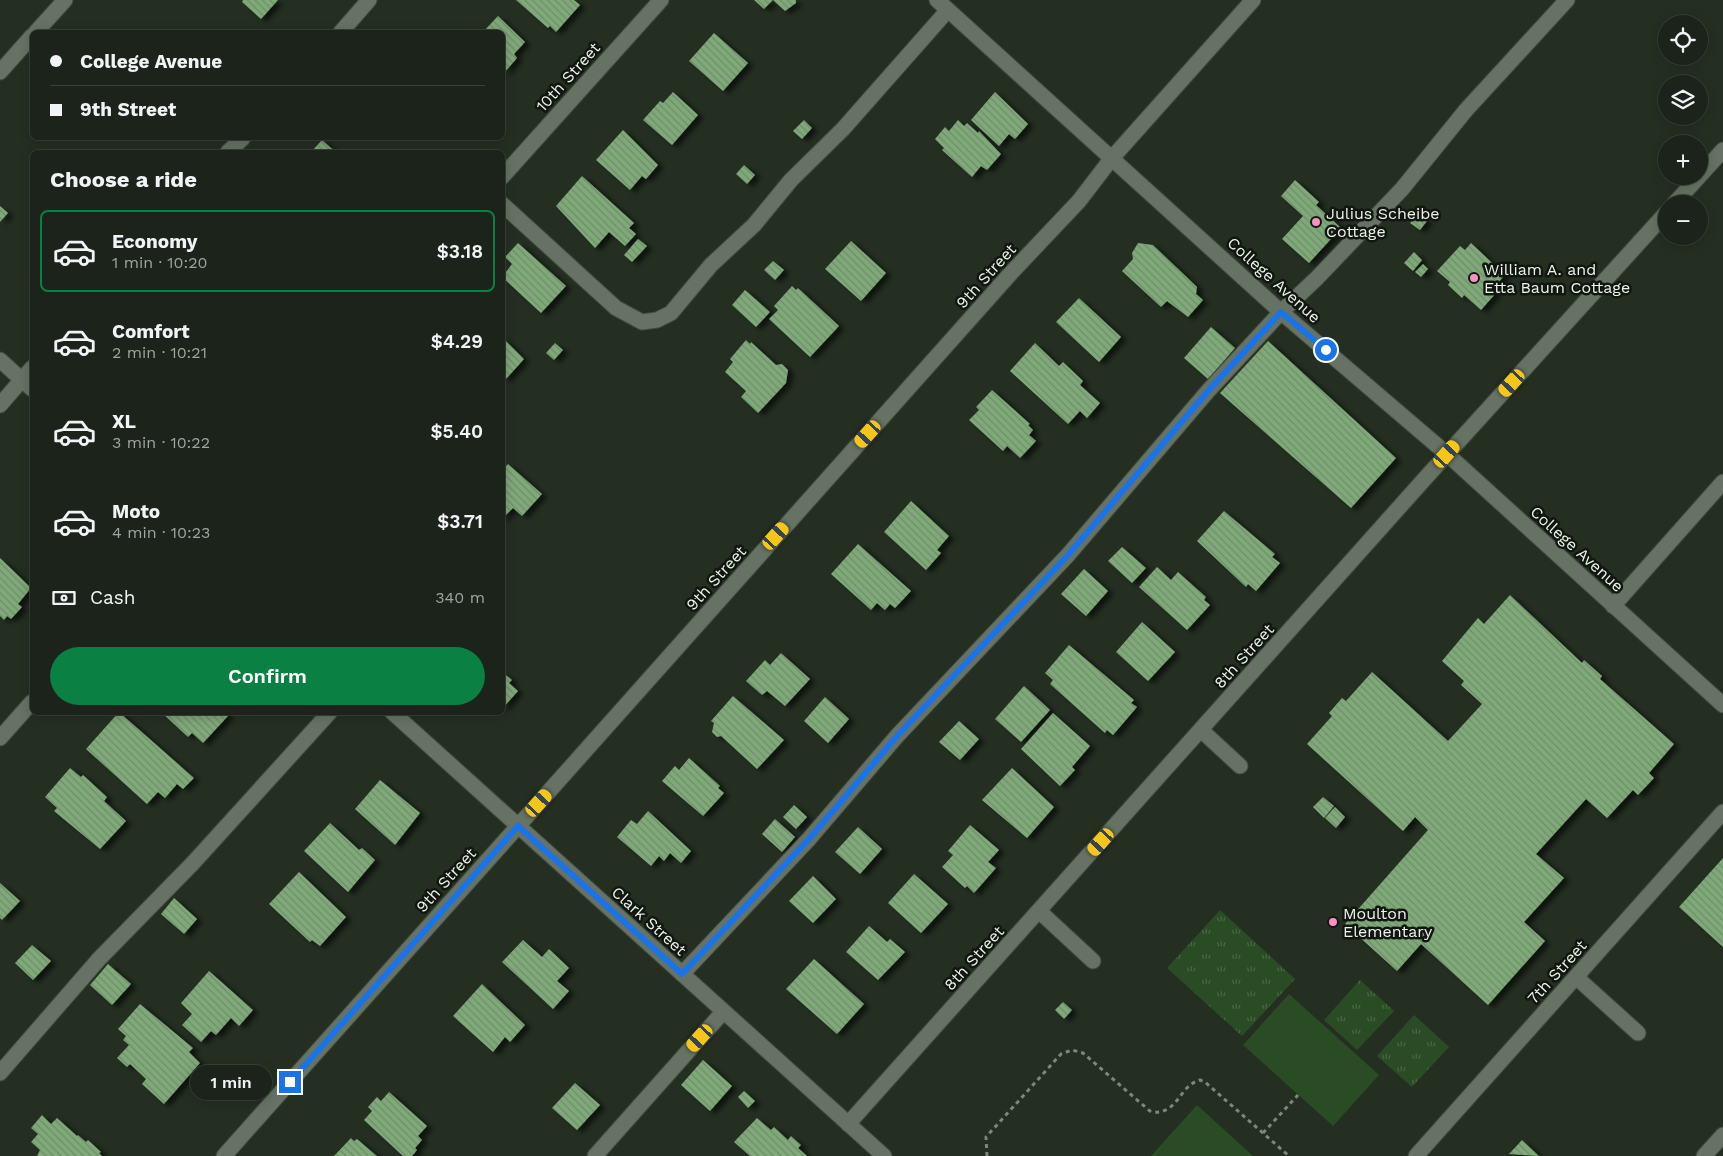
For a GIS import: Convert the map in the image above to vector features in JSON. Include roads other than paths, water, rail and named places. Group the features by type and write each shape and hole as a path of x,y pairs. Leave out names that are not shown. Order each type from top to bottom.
{"street":[{"path":"38,30 65,0"},
{"path":"343,30 369,0"},
{"name":"10th Street","path":"505,174 661,0"},
{"name":"9th Street","path":"224,1156 1011,273 1079,201 1112,158 1253,0"},
{"path":"682,974 809,839 897,736 1068,555 1208,391 1281,312 1317,278 1402,189 1466,110 1567,0"},
{"path":"505,207 616,308 642,322 657,320 671,313 711,265 754,225 792,180 843,129 943,5"},
{"name":"College Avenue","path":"943,5 1281,312 1447,454 1723,705"},
{"path":"0,72 30,38"},
{"path":"230,150 241,140"},
{"path":"1682,195 1723,150"},
{"name":"8th Street","path":"848,1124 1447,454 1658,222"},
{"path":"0,360 29,379 0,406"},
{"path":"1613,606 1723,482"},
{"path":"0,738 30,704"},
{"path":"0,1072 99,959 193,863 327,715"},
{"name":"Clark Street","path":"395,715 884,1156"},
{"path":"1201,730 1240,766"},
{"name":"7th Street","path":"1416,1156 1723,812"},
{"path":"1039,911 1093,961"},
{"path":"1576,977 1638,1033"},
{"path":"595,1156 723,1012"},
{"path":"1704,1156 1723,1135"}],"place":[{"name":"Julius Scheibe Cottage","path":"1316,222"},
{"name":"William A. and Etta Baum Cottage","path":"1474,278"},
{"name":"Moulton Elementary","path":"1333,922"}]}
